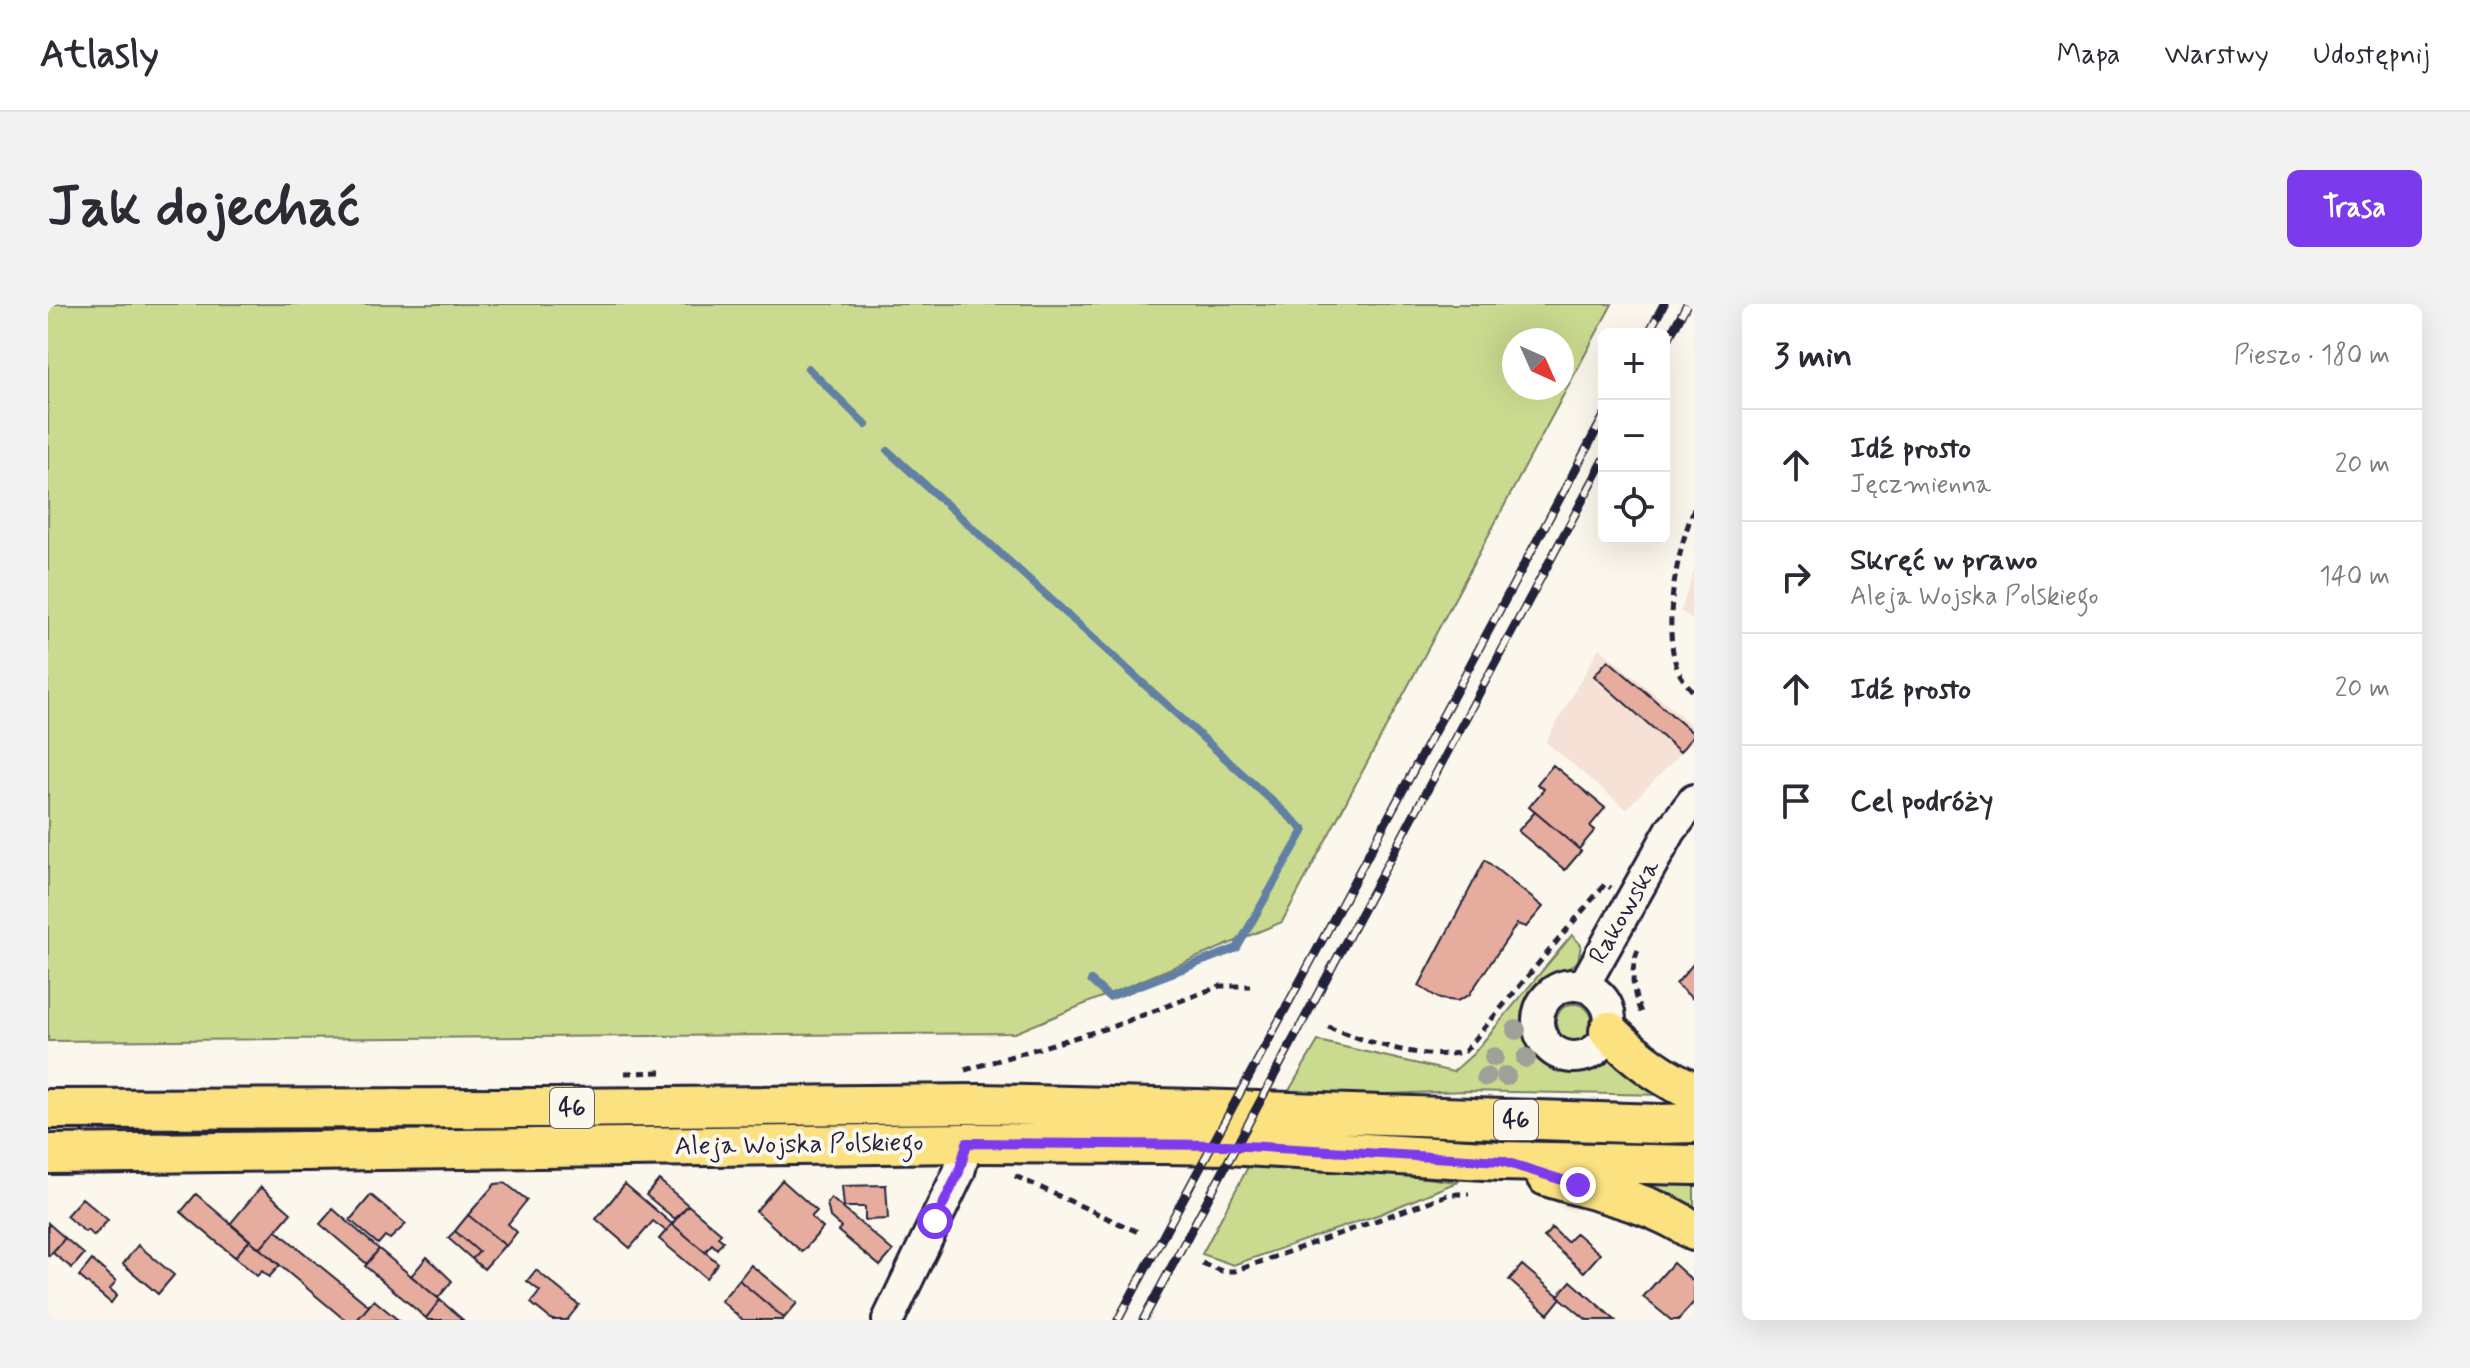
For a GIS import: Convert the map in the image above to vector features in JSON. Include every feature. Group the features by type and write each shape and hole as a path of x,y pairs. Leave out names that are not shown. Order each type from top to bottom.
{"main road":[{"path":"1609,1031 1645,1064 1694,1091"},
{"name":"Aleja Wojska Polskiego","path":"48,1109 980,1104 1694,1123"},
{"name":"Aleja Wojska Polskiego","path":"48,1154 967,1143 1228,1145 1502,1161 1694,1165"},
{"path":"1502,1161 1549,1178 1606,1193 1694,1231"}],"street":[{"name":"Rakowska","path":"1584,985 1671,830 1694,800"},
{"path":"1584,985 1593,989 1606,1003 1611,1022 1609,1031 1604,1042 1584,1056 1560,1054 1542,1038 1538,1026 1542,1003 1560,987 1584,985"},
{"path":"888,1320 959,1172 967,1143"}],"path":[{"path":"1694,509 1674,583 1670,622 1677,669 1694,693"},
{"path":"1328,1027 1365,1041 1407,1049 1449,1056 1465,1051 1605,884 1632,899"},
{"path":"1640,947 1635,958 1633,991 1649,1027"},
{"path":"960,1072 1114,1026 1220,986 1250,986"},
{"path":"621,1073 667,1072"},
{"path":"1010,1175 1138,1232"},
{"path":"1202,1263 1222,1271 1235,1271 1450,1194"}],"shaded area":[{"path":"1694,571 1694,620 1681,611"},
{"path":"1599,648 1694,727 1694,740 1626,809 1546,742"}],"green space":[{"path":"48,304 1612,304 1574,375 1574,328 1502,328 1502,400 1561,400 1282,922 1015,1033 48,1041"},
{"path":"1572,935 1581,945 1578,961 1536,987 1522,1011 1522,1030 1529,1047 1542,1060 1559,1070 1577,1072 1596,1068 1614,1054 1662,1095 1466,1091 1287,1094 1318,1041 1453,1072 1473,1054"},
{"path":"1574,1004 1587,1009 1592,1022 1587,1035 1574,1040 1561,1035 1556,1022 1561,1009"},
{"path":"1249,1165 1377,1172 1457,1182 1380,1214 1233,1265 1202,1254"},
{"path":"1694,1177 1694,1217 1617,1183"}],"building":[{"path":"1608,660 1694,734 1680,752 1594,676"},
{"path":"1553,765 1605,808 1590,826 1595,830 1579,849 1529,807 1544,789 1537,784"},
{"path":"1535,812 1581,851 1565,870 1518,831"},
{"path":"1485,860 1543,907 1526,927 1517,924 1469,995 1457,1001 1440,999 1419,986"},
{"path":"1694,963 1694,1000 1676,984"},
{"path":"659,1180 688,1205 675,1219 646,1195"},
{"path":"782,1180 817,1211 811,1217 823,1228 802,1252 756,1211"},
{"path":"505,1183 527,1200 508,1224 517,1232 506,1246 468,1215 495,1184"},
{"path":"625,1184 672,1224 666,1231 653,1221 630,1248 596,1219"},
{"path":"886,1185 888,1219 865,1220 865,1207 844,1207 842,1186"},
{"path":"261,1187 291,1213 260,1249 230,1224"},
{"path":"196,1194 250,1240 235,1257 181,1212"},
{"path":"371,1195 406,1224 390,1239 385,1236 378,1244 350,1220"},
{"path":"82,1198 108,1220 94,1236 66,1216"},
{"path":"831,1198 893,1251 880,1266 838,1231 841,1227 830,1217 827,1203"},
{"path":"688,1205 721,1233 718,1237 723,1241 717,1249 712,1244 705,1252 672,1224"},
{"path":"333,1209 379,1249 367,1264 320,1224"},
{"path":"468,1215 505,1245 484,1269 472,1259 479,1252 455,1231"},
{"path":"48,1223 65,1238 49,1256 48,1255"},
{"path":"672,1224 718,1263 706,1278 659,1239"},
{"path":"1552,1228 1567,1242 1576,1233 1600,1254 1584,1272 1544,1237"},
{"path":"276,1230 369,1306 357,1320 345,1320 260,1249"},
{"path":"455,1231 479,1252 472,1259 448,1238"},
{"path":"65,1238 84,1254 72,1268 53,1253"},
{"path":"250,1240 280,1265 269,1277 262,1271 257,1276 235,1257"},
{"path":"138,1245 174,1275 158,1294 123,1264"},
{"path":"379,1249 440,1300 426,1318 365,1266"},
{"path":"427,1257 452,1281 438,1298 411,1276"},
{"path":"92,1260 116,1281 110,1289 117,1295 111,1303 79,1276"},
{"path":"1673,1263 1694,1282 1694,1302 1678,1320 1671,1320 1643,1297"},
{"path":"751,1265 797,1303 784,1318 739,1280"},
{"path":"1522,1265 1561,1298 1548,1314 1509,1280"},
{"path":"536,1270 579,1305 567,1320 552,1320 531,1303 540,1291 527,1281"},
{"path":"739,1280 783,1320 743,1320 721,1301"},
{"path":"1571,1281 1615,1320 1587,1320 1558,1296"},
{"path":"374,1300 398,1320 357,1320"},
{"path":"440,1300 463,1320 428,1320 426,1318"}],"waterway":[{"path":"808,368 866,425"},
{"path":"888,451 1304,830 1237,948 1109,997 1091,981"}],"railway":[{"path":"1651,328 1664,304"},
{"path":"1670,336 1687,304"},
{"path":"1118,1320 1598,427"},
{"path":"1143,1320 1598,471"}],"route":[{"path":"935,1221 959,1172 967,1143 1228,1145 1502,1161 1578,1185"}]}
